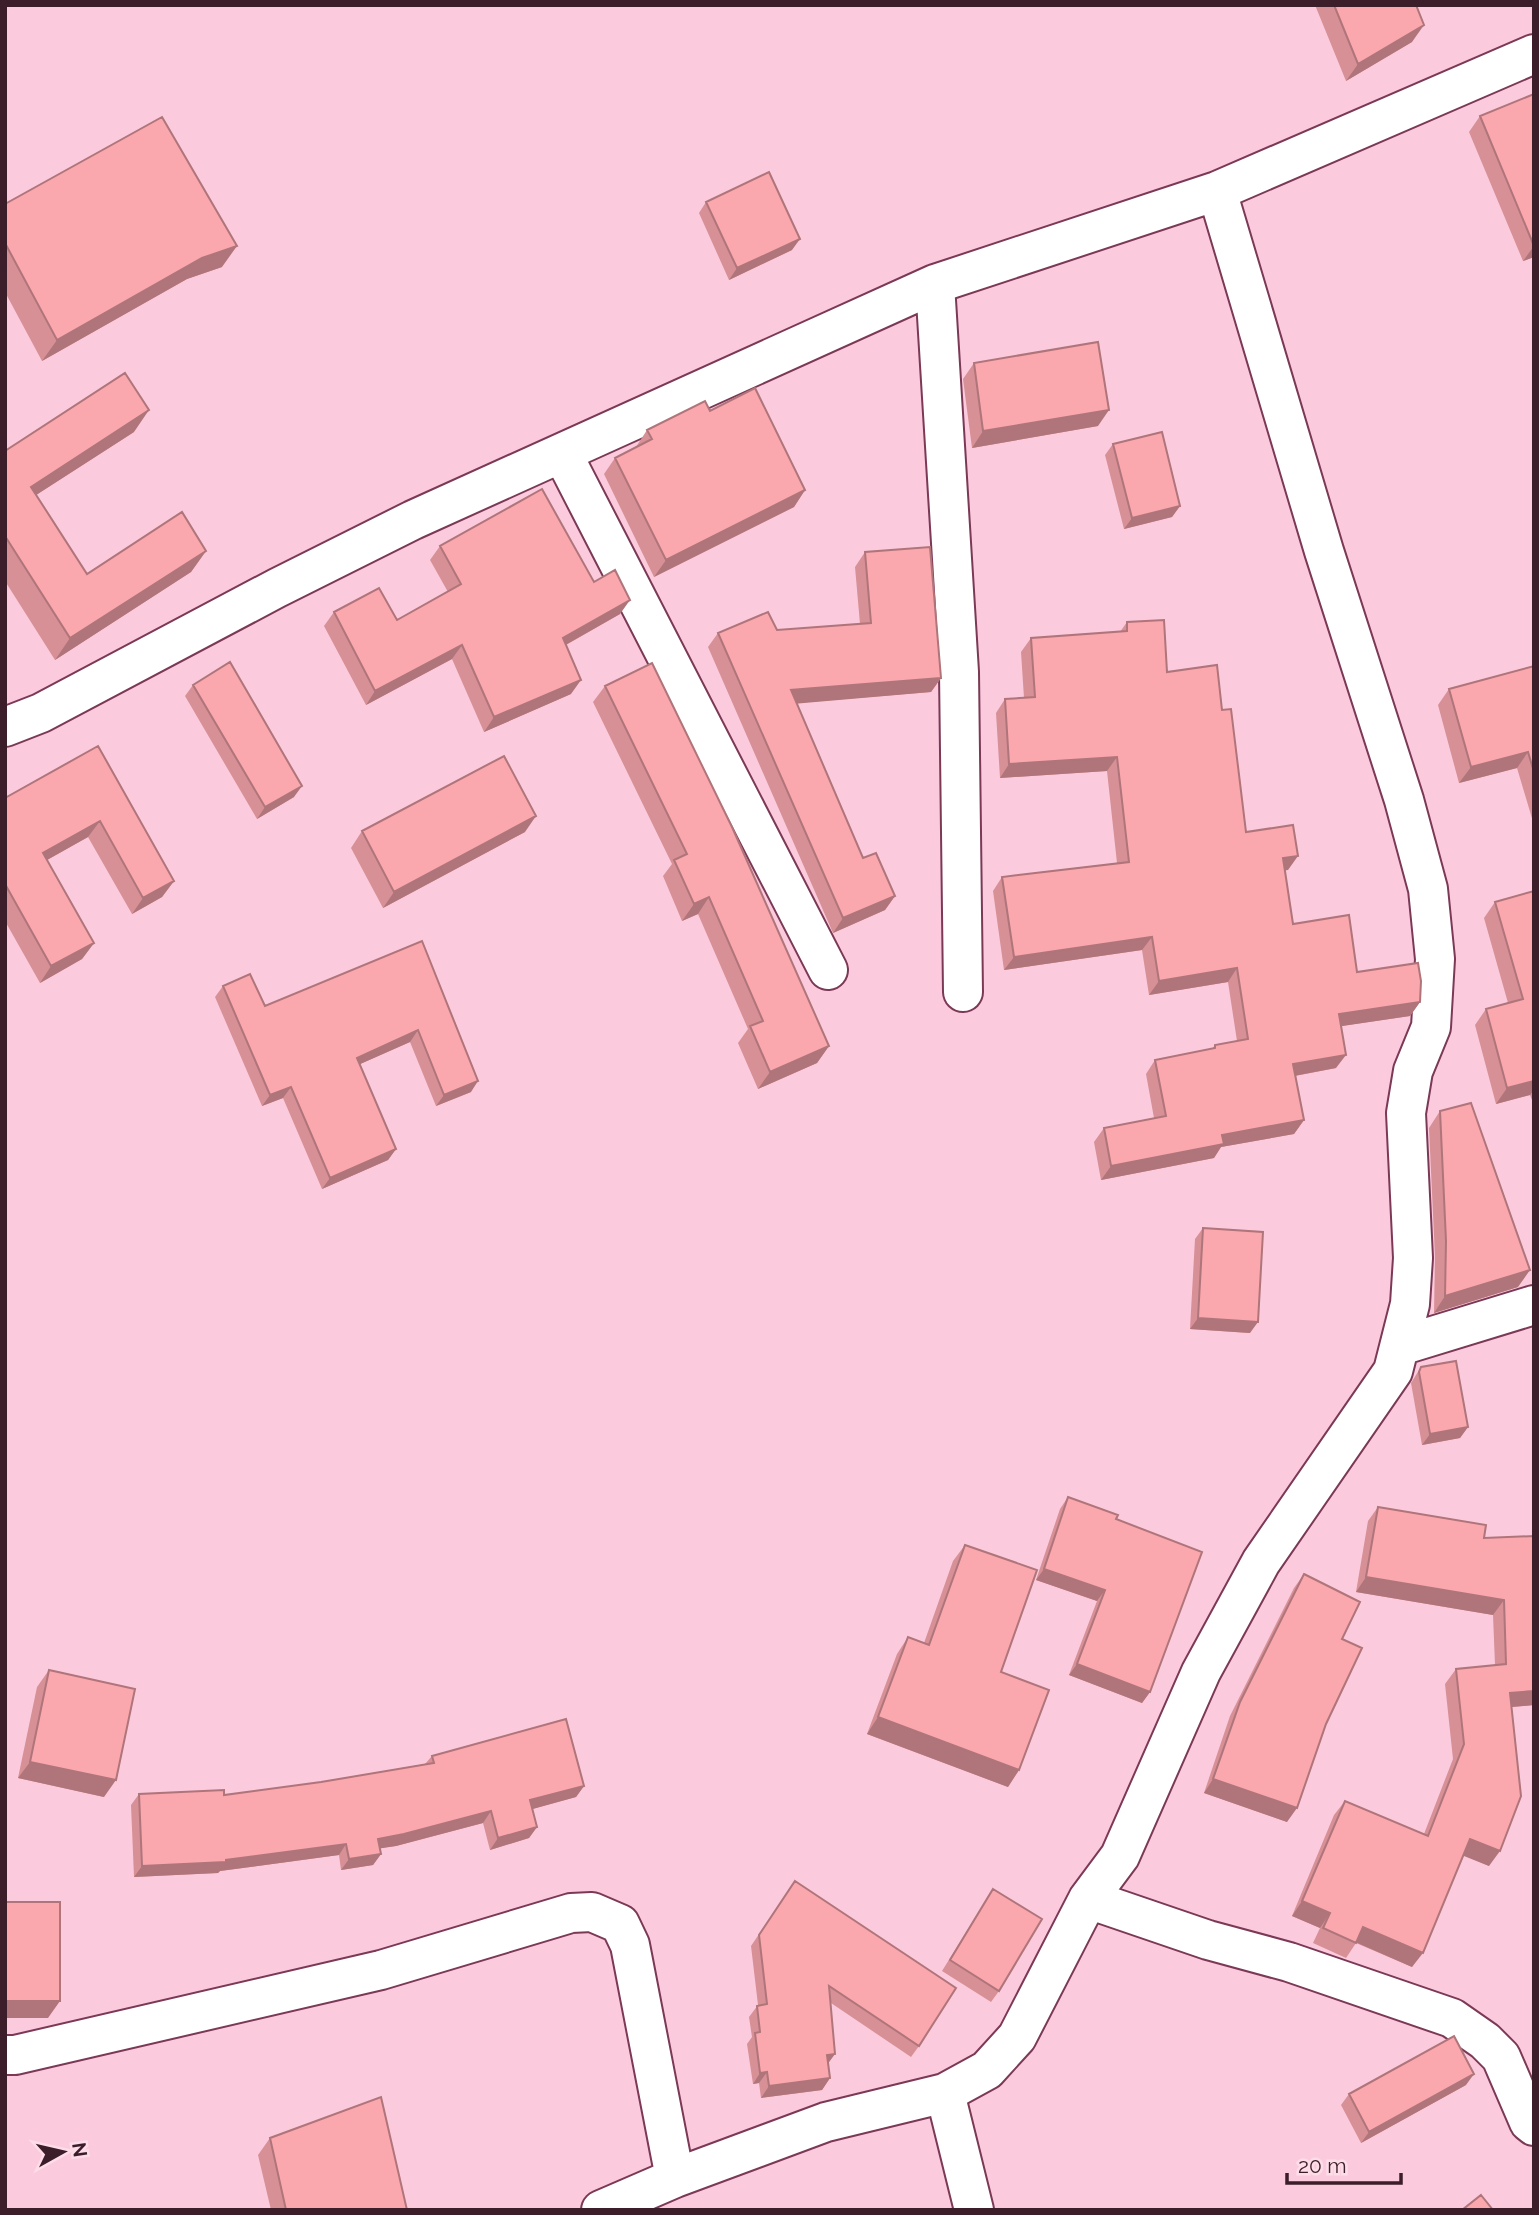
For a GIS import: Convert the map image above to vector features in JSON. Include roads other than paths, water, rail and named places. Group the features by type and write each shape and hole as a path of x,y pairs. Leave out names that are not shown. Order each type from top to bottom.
{"street":[{"path":"5,727 41,713 277,588 413,520 934,284 1217,191 1534,54"},
{"path":"615,2207 675,2178 825,2122 945,2093 987,2070 1017,2037 1088,1899 1120,1856 1201,1672 1261,1562 1393,1371 1410,1304 1413,1258 1406,1113 1413,1071 1431,1027 1432,1014 1435,959 1428,889 1404,800 1324,551 1217,191"},
{"path":"934,284 959,672 963,992"},
{"path":"562,453 828,971"},
{"path":"1400,1346 1534,1305"},
{"path":"1088,1899 1208,1940 1289,1962 1452,2018 1485,2041 1501,2057 1529,2122 1534,2126"},
{"path":"5,2055 15,2055 381,1970 571,1913 592,1912 620,1924 630,1945 675,2178"},
{"path":"945,2093 974,2210"}]}
